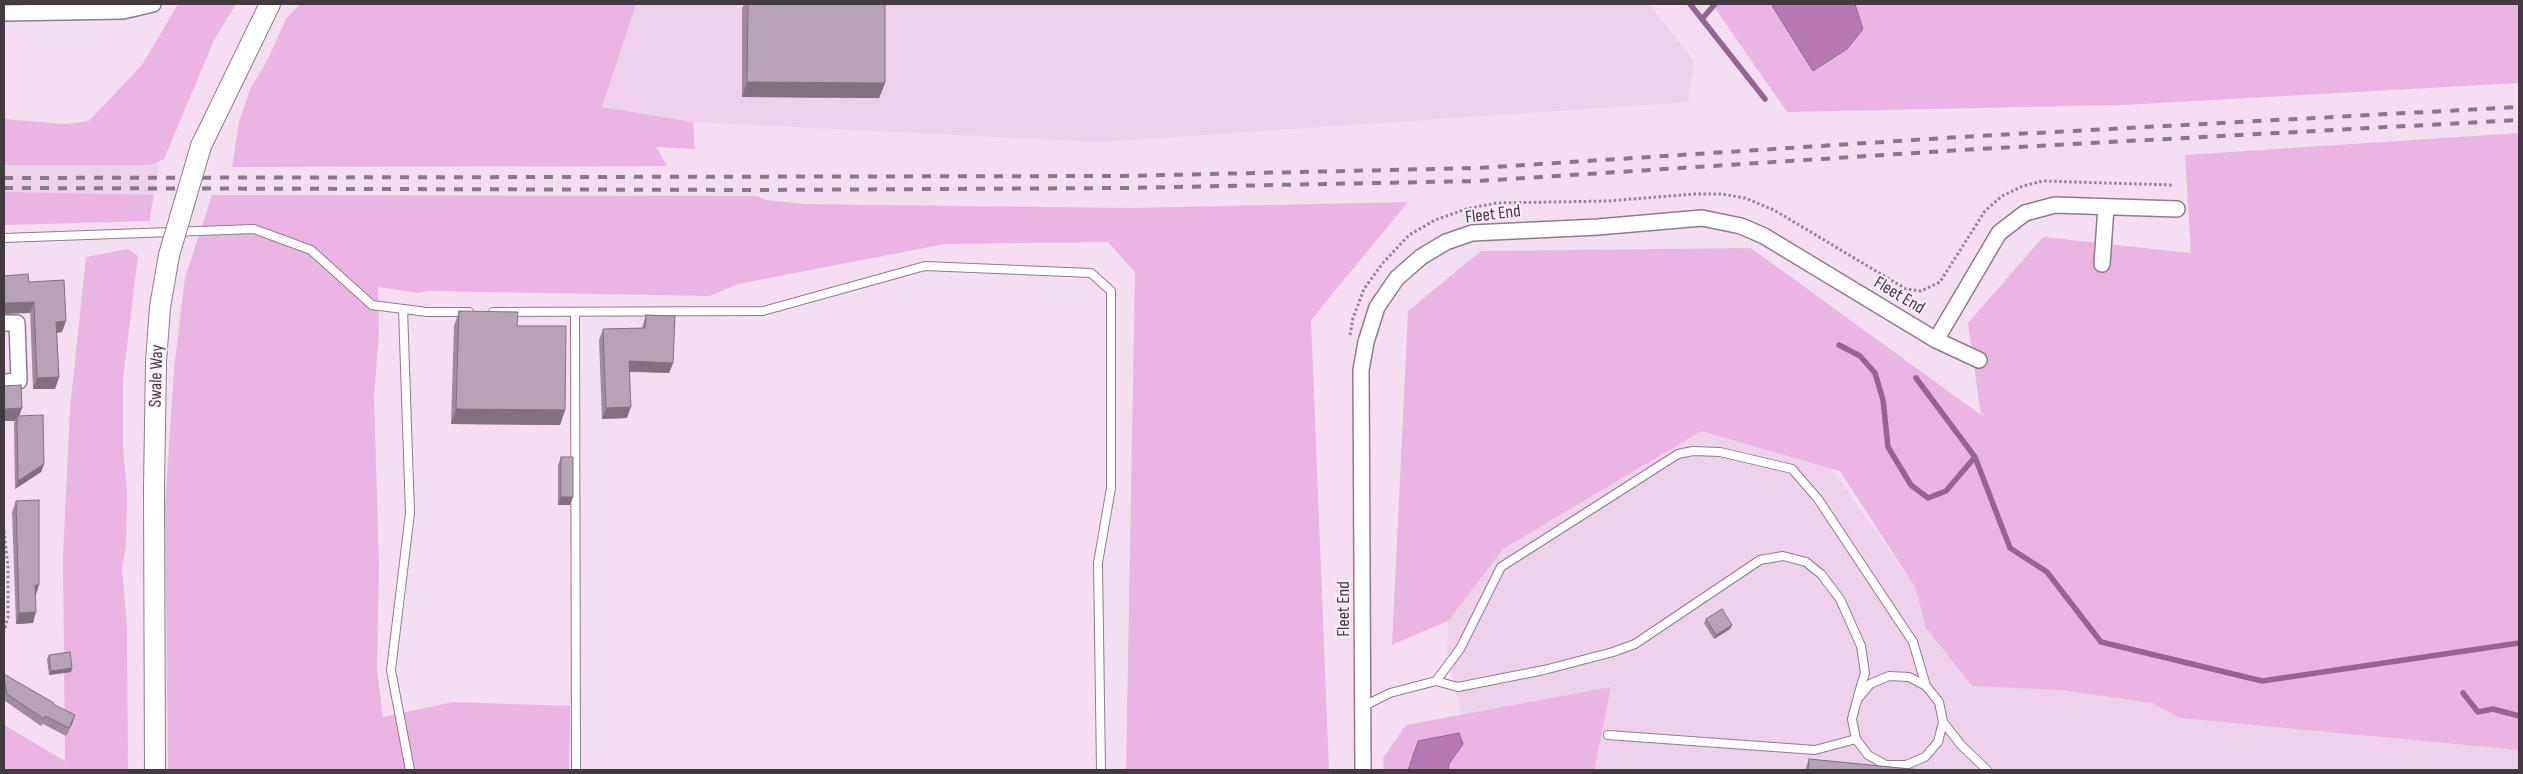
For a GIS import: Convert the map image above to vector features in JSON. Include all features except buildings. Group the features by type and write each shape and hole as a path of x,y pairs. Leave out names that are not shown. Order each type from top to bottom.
{"main road":[{"name":"Swale Way","path":"156,770 154,488 156,362 160,307 169,255 201,146 270,4"}],"street":[{"path":"4,13 123,11 153,4"},
{"path":"1936,340 1998,233 2012,221 2032,210 2055,205 2177,209"},
{"path":"2102,264 2106,207"},
{"name":"Fleet End","path":"1363,770 1361,370 1366,342 1377,307 1396,278 1421,257 1446,242 1472,233 1598,227 1702,218 1741,226 1764,236 1936,340 1979,360"},
{"path":"4,324 17,323 19,381 4,382"}],"lane":[{"path":"4,238 254,229 311,250 372,305 427,312 476,312"},
{"path":"486,312 763,311 925,266 1091,273 1111,291 1111,488 1098,563 1102,770"},
{"path":"403,309 410,513 391,670 410,770"},
{"path":"575,312 576,770"},
{"path":"1436,681 1460,648 1501,567 1678,454 1693,450 1720,452 1792,469 1818,499 1914,642 1926,686"},
{"path":"1364,706 1390,693 1436,681 1458,687 1544,670 1627,647 1675,618 1760,560 1783,556 1806,562 1821,574 1840,599 1862,646 1865,673 1857,700 1852,720 1856,739 1868,756 1886,765 1906,765 1925,757 1938,742 1943,722 1939,702 1926,686 1909,677 1888,676 1870,684 1857,700"},
{"path":"1943,722 1961,746 1987,770"},
{"path":"1608,735 1815,750 1856,739"}],"path":[{"path":"1349,337 1353,318 1364,289 1382,264 1409,235 1435,220 1496,203 1608,201 1694,194 1722,194 1745,198 1774,210 1906,289 1921,290 1940,282 1985,211 2002,196 2023,186 2042,181 2172,185"},
{"path":"4,531 8,566 8,617 4,631"}],"shaded area":[{"path":"178,4 236,4 215,38 164,159 149,165 4,165 4,119 65,124 89,121 142,65"},
{"path":"300,4 636,4 602,107 693,122 695,149 656,147 667,166 232,167 239,122 251,87 267,61 286,19"},
{"path":"636,4 1649,4 1694,61 1688,102 1100,142 693,122 602,107"},
{"path":"1712,4 1771,4 1770,6 1863,29 1855,4 2519,4 2519,83 2125,105 1787,112"},
{"path":"1771,4 1855,4 1863,29 1847,49 1813,71"},
{"path":"2519,133 2519,750 2179,718 2152,703 2060,690 1972,686 1926,628 1915,587 1840,471 1701,431 1503,549 1448,621 1392,645 1408,311 1481,251 1751,248 1981,415 1968,323 2043,237 2191,253 2185,155"},
{"path":"4,138 163,142 149,221 4,225"},
{"path":"4,192 154,195 149,221 4,225"},
{"path":"212,195 756,196 766,200 804,204 1130,208 1408,202 1311,320 1329,770 1126,770 1135,272 1108,242 945,244 738,284 710,296 428,291 418,293 378,287 379,334 374,396 379,563 377,671 383,717 453,702 570,706 569,770 168,770 165,508 174,369 185,278"},
{"path":"128,249 138,256 123,378 123,447 127,491 126,546 122,568 127,626 128,770 4,770 4,725 65,761 63,556 70,408 86,257"},
{"path":"1494,289 1818,449 1915,587 1926,628 1972,686 2060,690 2152,703 2179,718 2519,750 2519,770 1475,770 1447,656 1453,439"},
{"path":"1611,687 1594,770 1448,770 1449,764 1463,744 1418,741 1408,770 1384,770 1383,758 1406,725"},
{"path":"1459,733 1463,744 1449,764 1448,770 1408,770 1418,741"}],"waterway":[{"path":"1690,4 1765,99"},
{"path":"1702,19 1715,4"},
{"path":"1839,345 1860,356 1875,373 1883,400 1888,447 1911,485 1928,498 1946,491 1975,457"},
{"path":"1916,378 1975,457 2010,548 2047,572 2101,642 2262,681 2519,643"},
{"path":"2463,693 2478,712 2493,709 2519,716"}],"railway":[{"path":"4,178 1122,176 1478,168 1960,137 2519,107"},
{"path":"4,188 756,190 1123,188 1478,181 1961,150 2519,120"}]}
